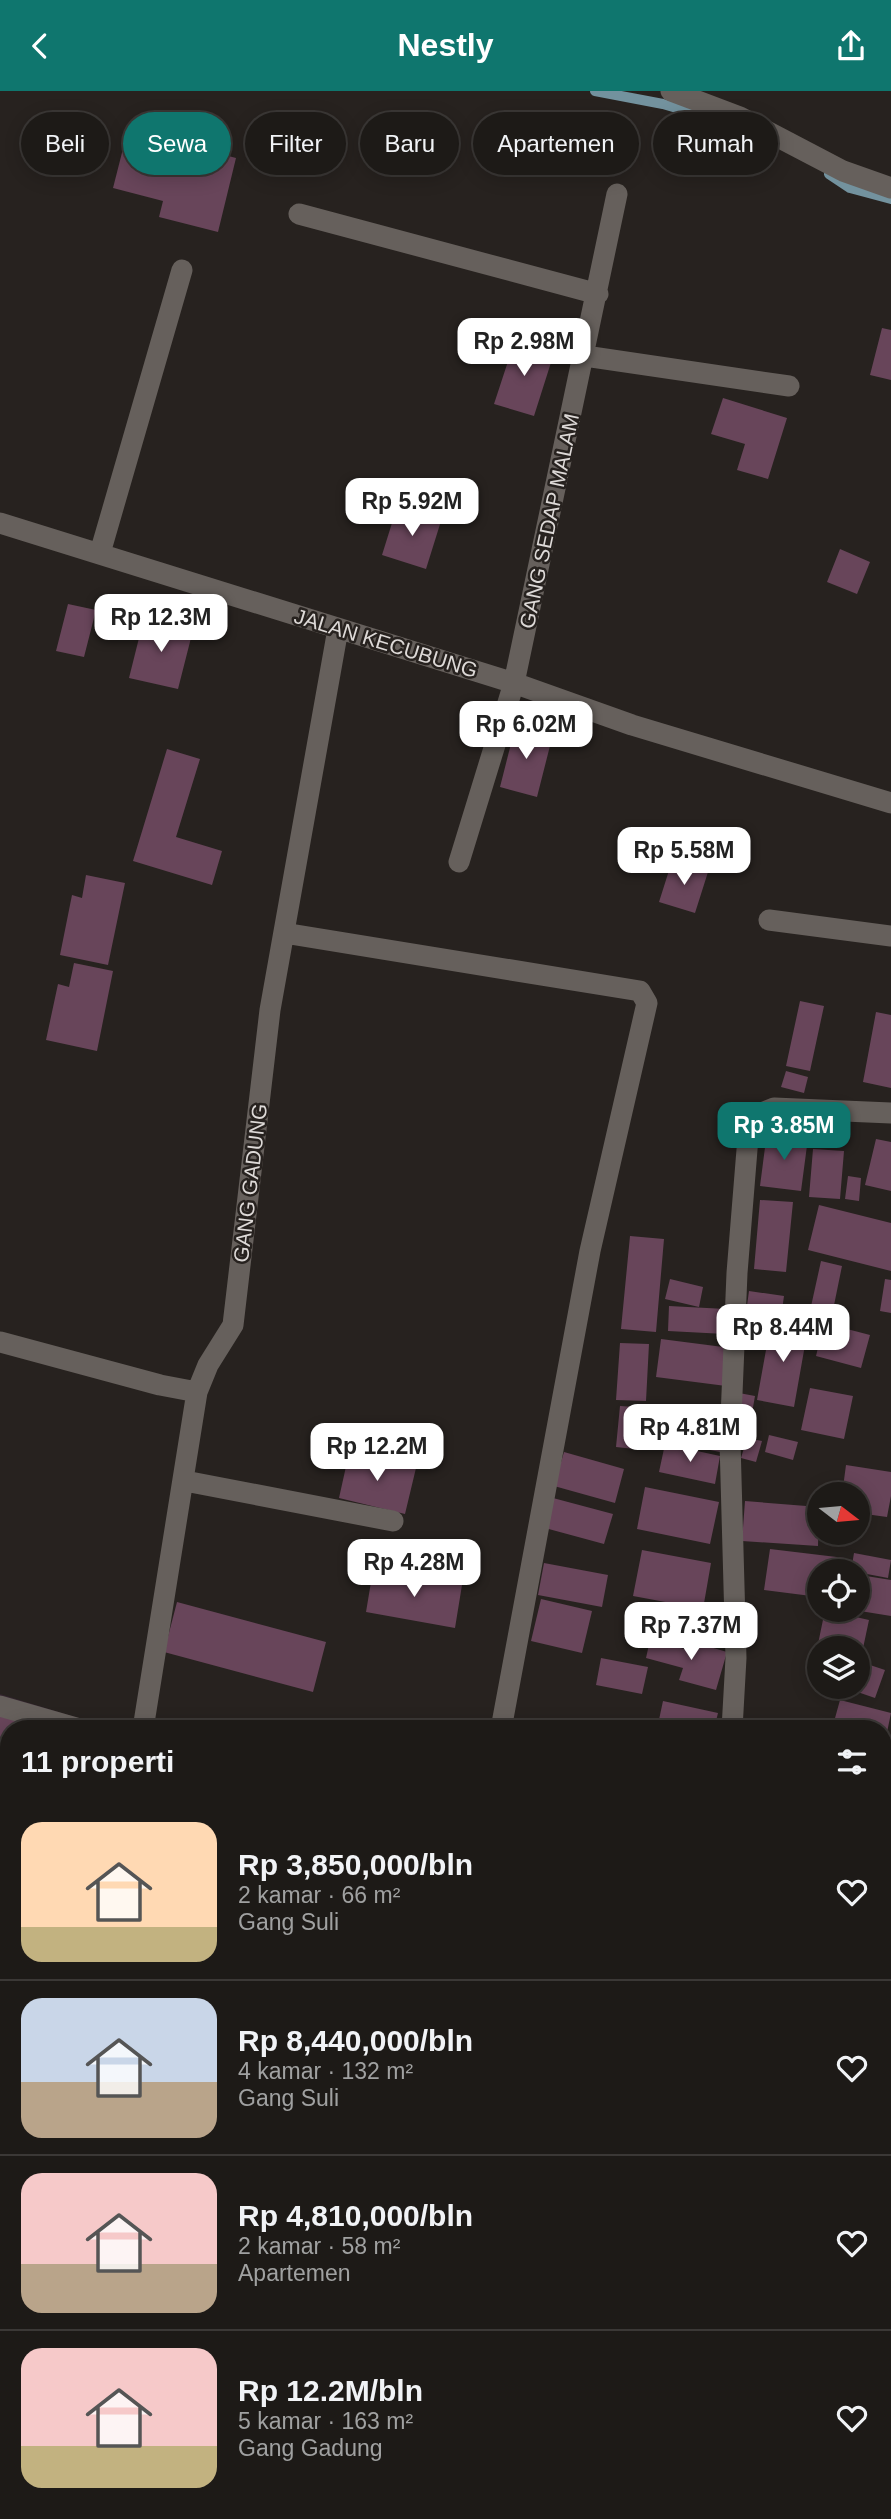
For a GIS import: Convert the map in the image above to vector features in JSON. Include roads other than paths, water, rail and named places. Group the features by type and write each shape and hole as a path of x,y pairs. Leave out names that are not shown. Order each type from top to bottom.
{"street":[{"path":"671,91 740,117 844,171 891,188"},
{"name":"GANG SEDAP MALAM","path":"458,862 514,683 617,194"},
{"path":"299,214 598,294"},
{"path":"100,553 182,270"},
{"path":"585,356 789,386"},
{"name":"JALAN KECUBUNG","path":"0,523 514,683 632,725 891,803"},
{"name":"GANG GADUNG","path":"145,1720 185,1481 197,1392 208,1365 233,1325 270,1010 338,629"},
{"path":"769,920 891,936"},
{"path":"284,933 640,991 647,1003 588,1263 503,1720"},
{"path":"733,1720 736,1658 730,1442 747,1137 754,1116 774,1108 891,1113"},
{"path":"0,1342 160,1385 197,1392"},
{"path":"185,1481 393,1521"},
{"path":"0,1706 49,1720"}],"waterway":[{"path":"595,91 690,112"},
{"path":"829,174 850,188 891,199"}]}
